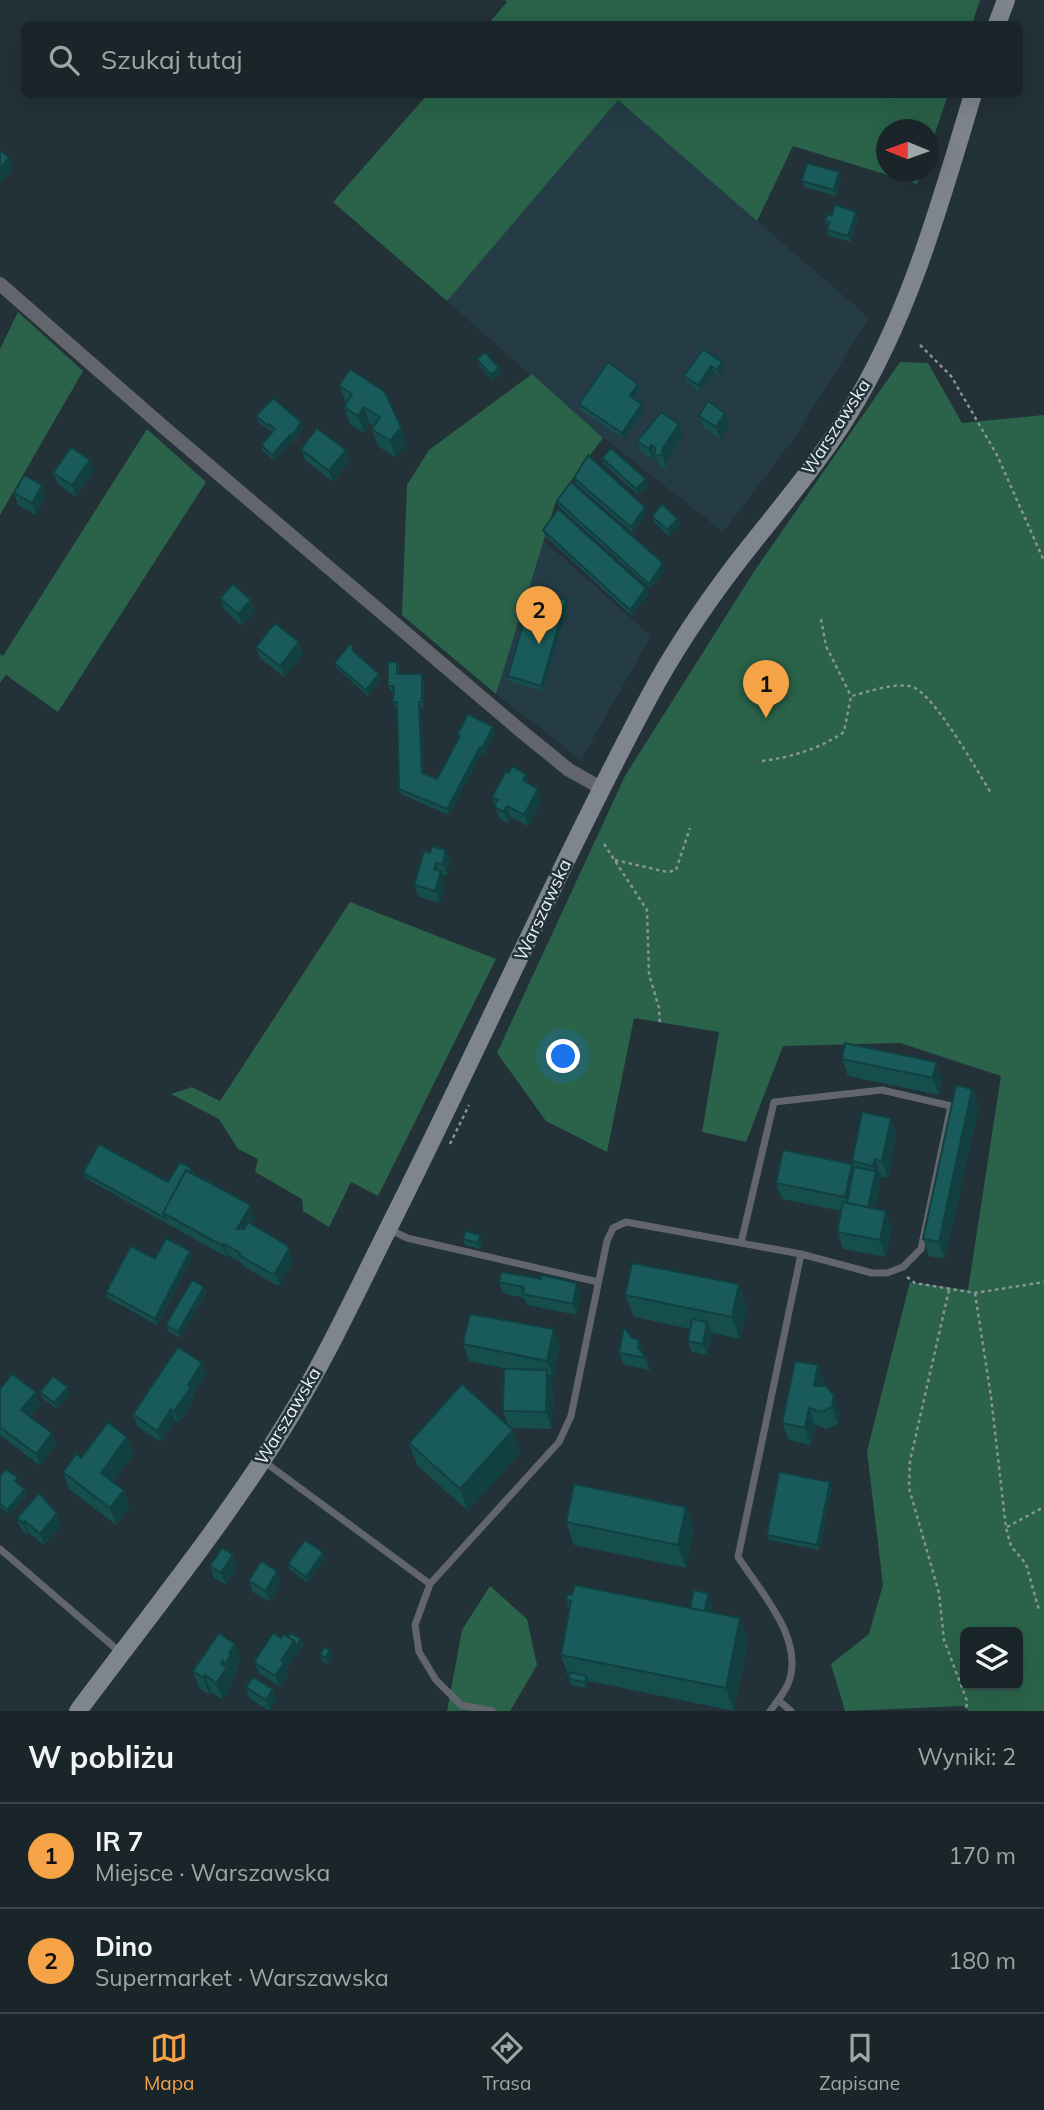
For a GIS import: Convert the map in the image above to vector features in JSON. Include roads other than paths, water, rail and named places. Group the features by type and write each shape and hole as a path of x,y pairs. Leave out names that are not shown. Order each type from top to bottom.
{"main road":[{"path":"998,21 1006,0"},
{"name":"Warszawska","path":"78,1711 262,1460 291,1415 333,1340 650,695 678,646 733,568 820,456 864,389 901,313 972,98"}],"street":[{"path":"0,284 170,433 510,722 569,770 603,789"}],"lane":[{"path":"492,1711 461,1705 436,1680 419,1651 415,1625 430,1584 559,1442 571,1416 607,1241 613,1228 626,1222 801,1254 872,1273 887,1273 903,1267 921,1249 951,1106 882,1090 774,1102 741,1243"},
{"path":"388,1229 407,1238 598,1282"},
{"path":"770,1711 788,1684 792,1652 779,1617 738,1557 801,1254"},
{"path":"262,1460 430,1584"},
{"path":"0,1549 121,1653"},
{"path":"778,1699 791,1711"}],"place":[{"name":"Dino","path":"539,644"},
{"name":"IR 7","path":"766,718"}]}
